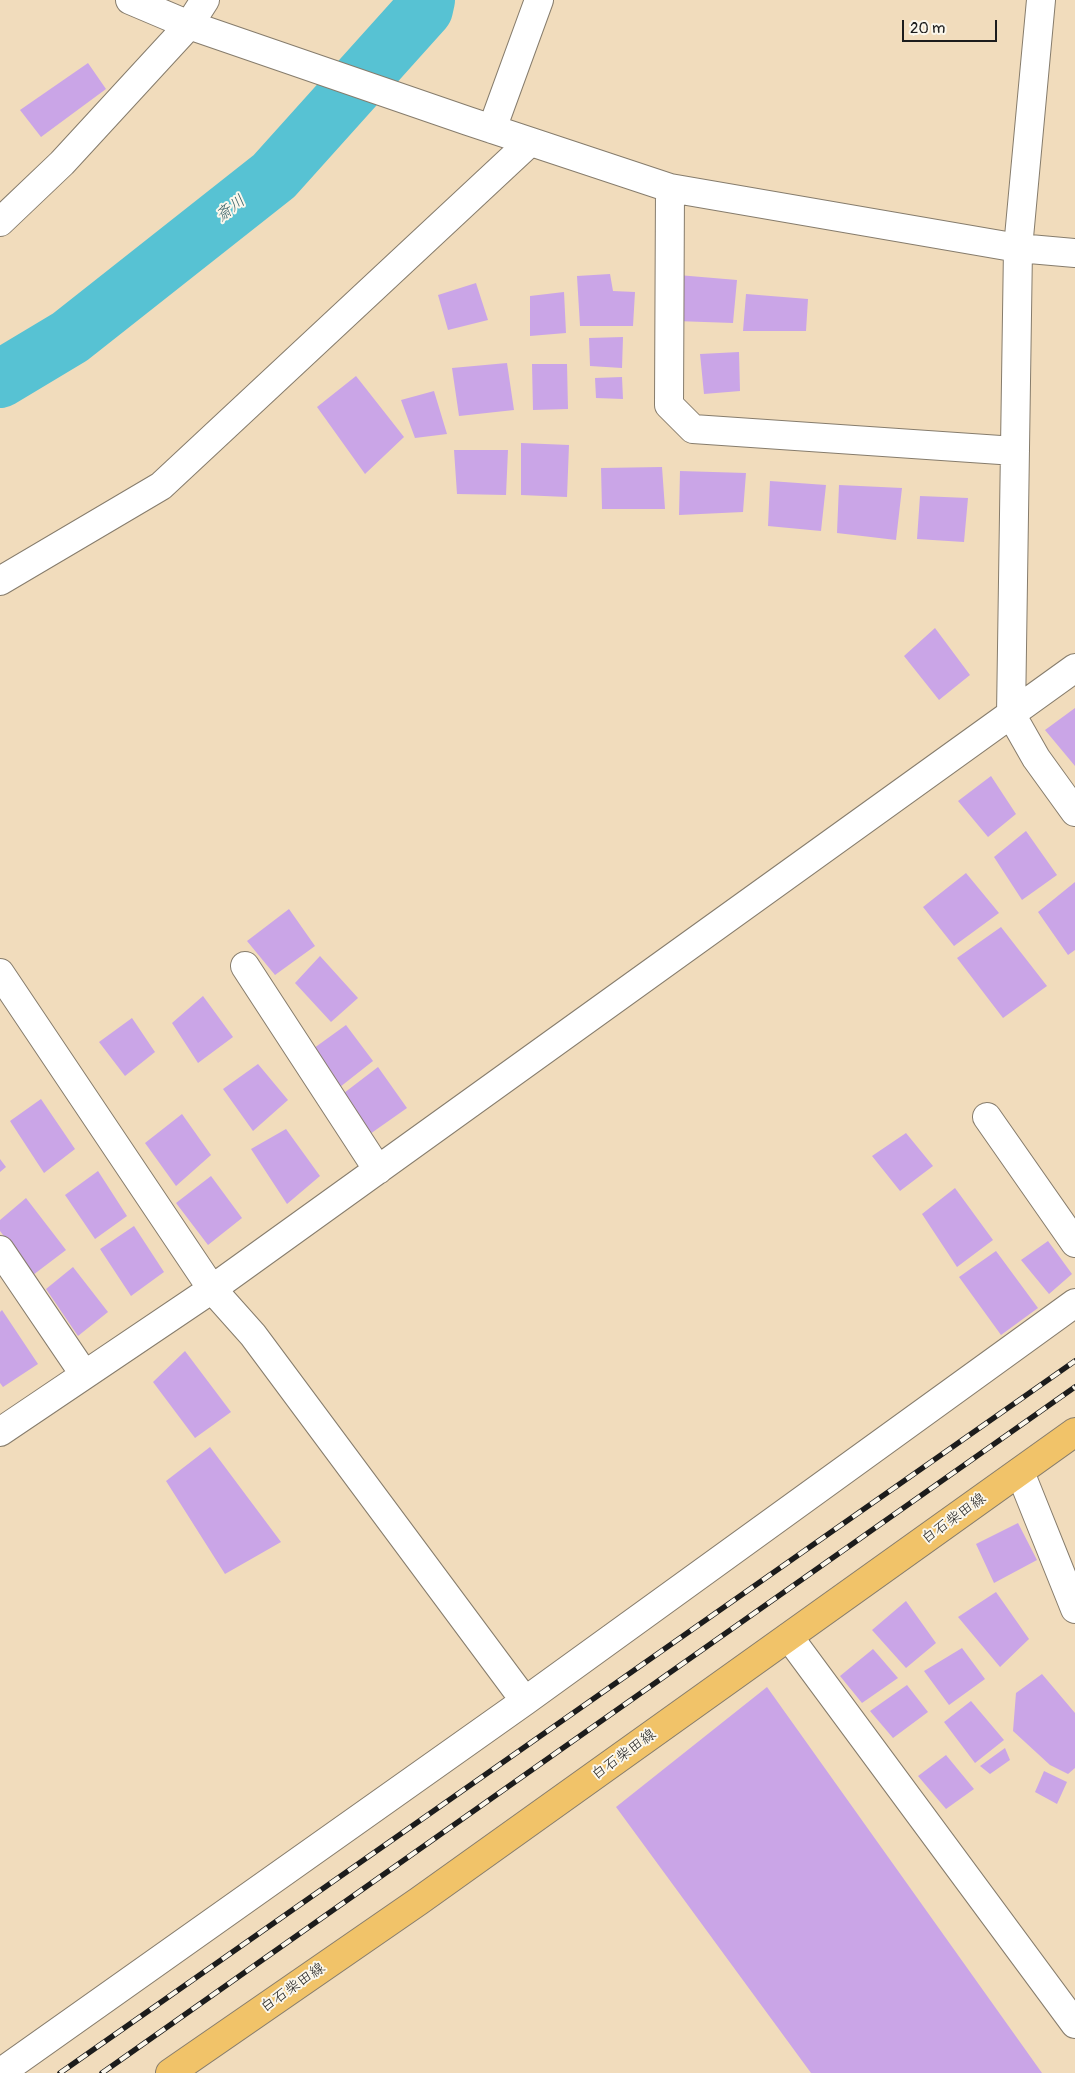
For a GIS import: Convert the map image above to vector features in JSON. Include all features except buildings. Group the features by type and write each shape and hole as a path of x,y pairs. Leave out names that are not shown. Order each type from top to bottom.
{"main road":[{"name":"白石柴田線","path":"170,2073 419,1901 1075,1432"}],"street":[{"path":"130,0 189,25 670,188 1018,248 1075,253"},
{"path":"0,222 62,163 189,25 205,0"},
{"path":"480,125 539,0"},
{"path":"1041,0 1018,248 1012,714 1036,758 1075,812"},
{"path":"0,581 161,486 530,142"},
{"path":"670,188 669,405 693,429 1015,451"},
{"path":"0,1432 212,1289 1075,668"},
{"path":"245,966 378,1170"},
{"path":"0,973 212,1289 253,1335 525,1701"},
{"path":"987,1117 1075,1242"},
{"path":"0,1250 84,1374"},
{"path":"0,2072 525,1701 1075,1303"},
{"path":"1020,1472 1065,1556 1075,1609"},
{"path":"789,1637 1075,2024"}],"waterway":[{"name":"斎川","path":"0,379 70,337 274,176 424,9 426,0"}],"railway":[{"path":"60,2073 1075,1361"},
{"path":"102,2073 1075,1387"}]}
